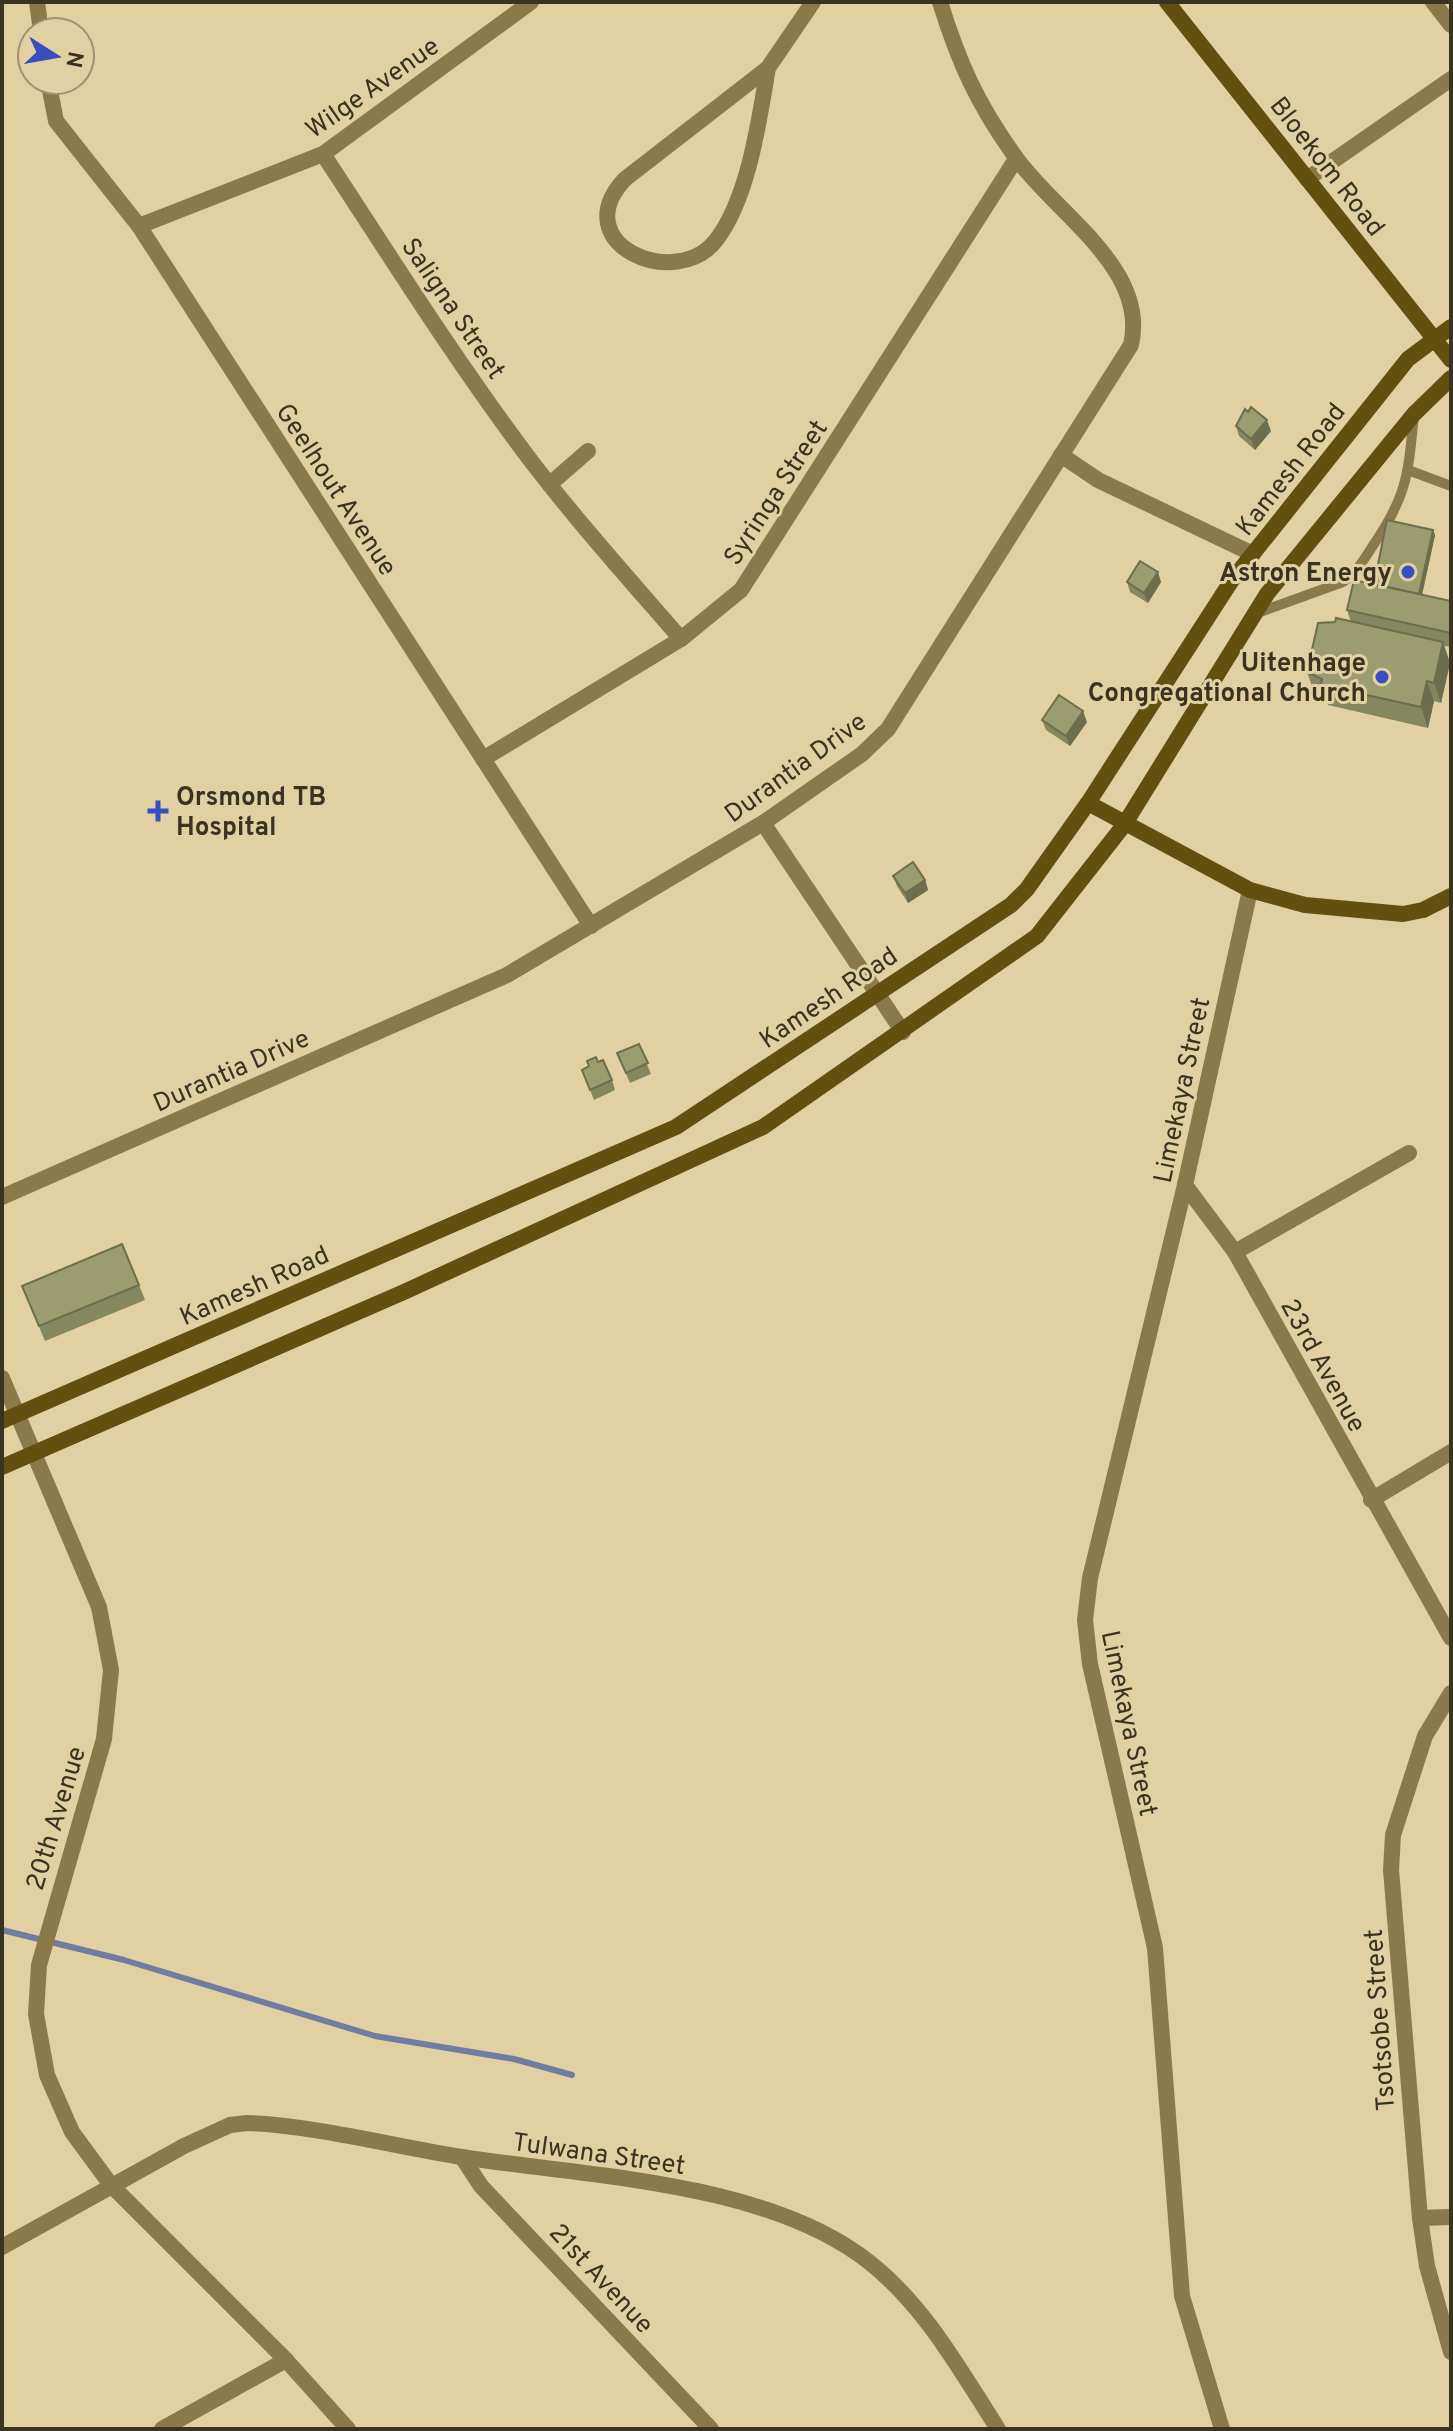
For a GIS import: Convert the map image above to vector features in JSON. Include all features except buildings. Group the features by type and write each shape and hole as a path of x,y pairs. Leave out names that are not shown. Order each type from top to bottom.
{"main road":[{"name":"Bloekom Road","path":"1167,2 1451,360"},
{"name":"Kamesh Road","path":"2,1421 676,1127 1011,905 1027,889 1088,803 1253,554 1408,359 1451,327"},
{"path":"2,1467 404,1292 763,1127 1037,936 1124,825 1255,614 1414,414 1451,378"},
{"path":"1088,803 1250,890 1305,905 1384,915 1423,910 1451,896"}],"street":[{"name":"Wilge Avenue","path":"139,226 323,154 531,2"},
{"path":"768,68 757,132 741,186 717,239 700,255 675,262 640,257 624,247 608,231 605,213 611,194 636,170 768,68 813,2"},
{"name":"Durantia Drive","path":"2,1197 507,975 763,823 862,754 888,729 911,698 1131,345 1135,326 1127,291 1104,257 1016,159 972,90 956,57 940,2"},
{"path":"1433,2 1451,25"},
{"path":"1307,179 1451,79"},
{"name":"Geelhout Avenue","path":"51,96 56,121 139,226 591,926"},
{"name":"Saligna Street","path":"323,154 476,385 550,484 681,639"},
{"name":"Syringa Street","path":"483,759 681,639 741,590 1016,159"},
{"path":"550,484 588,451"},
{"path":"1061,455 1098,480 1253,554"},
{"path":"763,823 903,1032"},
{"name":"Limekaya Street","path":"1222,2429 1182,2296 1155,1948 1090,1664 1085,1620 1097,1546 1185,1185 1250,890"},
{"path":"1235,1252 1409,1153"},
{"name":"23rd Avenue","path":"1185,1185 1235,1252 1371,1500 1451,1638"},
{"name":"20th Avenue","path":"2,1378 99,1607 111,1670 104,1739 40,1954 37,2029 42,2060 57,2103 72,2132 111,2185 286,2360 348,2429"},
{"path":"1371,1500 1451,1452"},
{"name":"Tsotsobe Street","path":"1451,1693 1425,1736 1393,1835 1391,1870 1420,2218 1427,2266 1451,2352"},
{"name":"Tulwana Street","path":"2,2247 205,2135 247,2123 718,2195 771,2210 811,2227 867,2260 900,2290 940,2339 998,2429"},
{"name":"21st Avenue","path":"462,2157 481,2186 711,2429"},
{"path":"1420,2218 1451,2217"},
{"path":"162,2429 286,2360"}],"lane":[{"path":"1255,614 1343,582 1353,575 1394,517 1406,488 1414,414"},
{"path":"1408,470 1451,486"}],"waterway":[{"path":"2,1930 124,1960 375,2036 514,2059 572,2075"}],"place":[{"name":"Astron Energy","path":"1408,572"},
{"name":"Uitenhage Congregational Church","path":"1382,677"},
{"name":"Orsmond TB Hospital","path":"158,811"}]}
